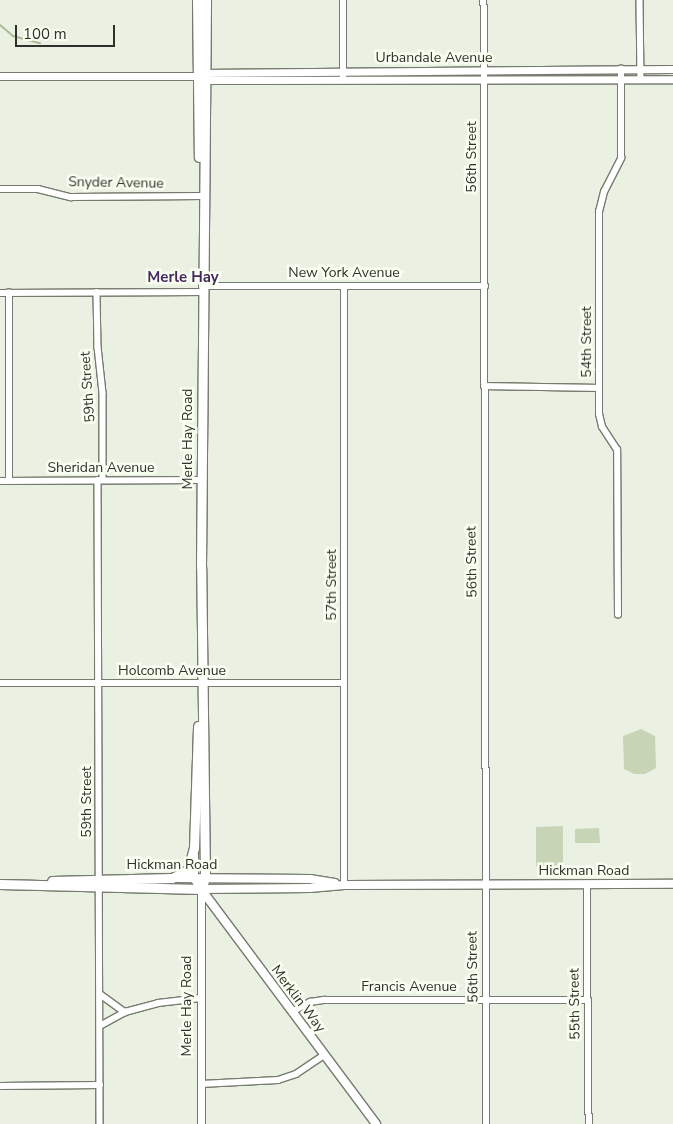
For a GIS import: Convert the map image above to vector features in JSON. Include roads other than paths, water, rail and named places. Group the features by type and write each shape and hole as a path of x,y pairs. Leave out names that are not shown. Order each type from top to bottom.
{"main road":[{"name":"Merle Hay Road","path":"197,0 203,76"},
{"name":"Merle Hay Road","path":"201,889 205,878 201,683 201,480 203,76 206,0"},
{"name":"Merle Hay Road","path":"194,878 194,782 201,683"},
{"path":"172,878 188,870 194,848"},
{"name":"Hickman Road","path":"99,884 172,878 205,878 310,879 344,884"},
{"path":"194,878 201,889"},
{"name":"Hickman Road","path":"0,883 99,884 201,889 310,888 344,884 673,884"},
{"name":"Merklin Way","path":"201,889 376,1124"}],"street":[{"path":"343,0 343,80"},
{"name":"56th Street","path":"484,0 484,884 487,1124"},
{"path":"640,0 641,80"},
{"name":"54th Street","path":"618,615 617,450 600,420 599,212 604,192 621,158 621,69"},
{"name":"Urbandale Avenue","path":"203,76 343,70 673,69"},
{"name":"Urbandale Avenue","path":"0,76 203,76 343,80 673,79"},
{"name":"Snyder Avenue","path":"0,189 38,189 70,196 202,196"},
{"name":"New York Avenue","path":"0,293 344,286 485,286"},
{"name":"57th Street","path":"344,286 344,884"},
{"name":"59th Street","path":"97,292 98,347 103,393 100,480 99,683 100,1124"},
{"path":"9,293 9,480"},
{"path":"484,386 599,388"},
{"name":"Sheridan Avenue","path":"0,481 201,480"},
{"name":"Holcomb Avenue","path":"0,683 344,683"},
{"name":"55th Street","path":"587,884 589,1124"},
{"name":"Merle Hay Road","path":"201,889 201,1124"},
{"path":"100,994 125,1012"},
{"path":"100,1026 125,1012 158,1003 201,998"},
{"name":"Francis Avenue","path":"292,1012 310,1002 325,1000 588,1000"},
{"path":"201,1084 278,1080 296,1074 324,1055"},
{"path":"0,1086 100,1085"}],"waterway":[{"path":"0,25 13,36 40,43"}],"district":[{"name":"Merle Hay","path":"183,278"}]}
